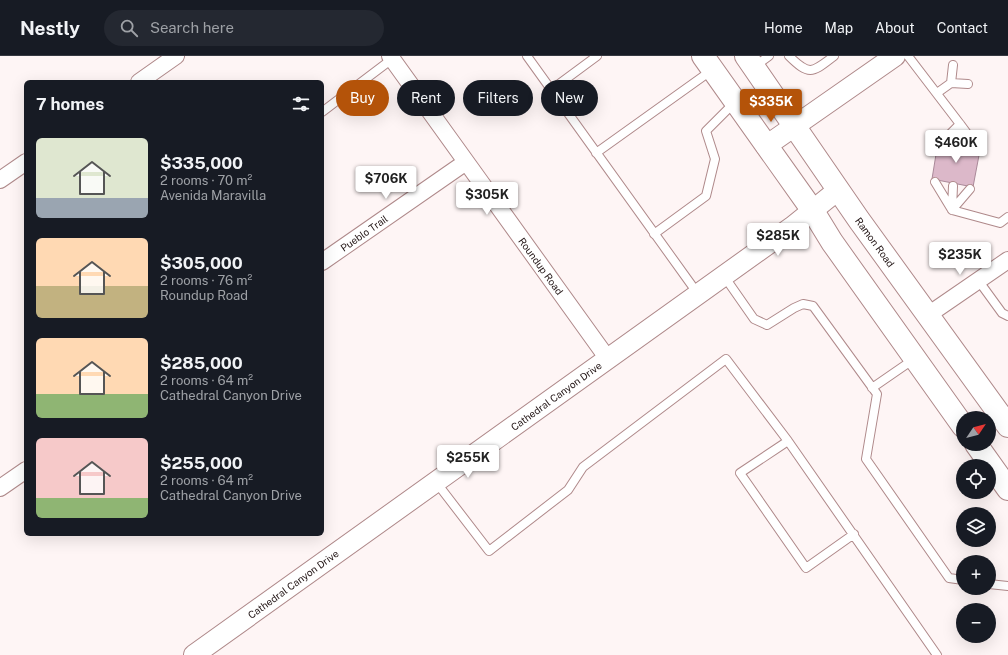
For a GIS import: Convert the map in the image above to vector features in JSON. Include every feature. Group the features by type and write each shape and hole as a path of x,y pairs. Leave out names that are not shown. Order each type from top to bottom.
{"main road":[{"name":"Ramon Road","path":"756,60 795,126 838,190 1006,421"},
{"path":"708,63 813,211 832,242 956,416"},
{"path":"981,451 1008,490"}],"street":[{"path":"142,80 176,56"},
{"name":"Roundup Road","path":"391,57 608,359"},
{"path":"766,146 884,59"},
{"name":"Pueblo Trail","path":"324,261 466,162"},
{"path":"0,180 24,163"},
{"name":"Cathedral Canyon Drive","path":"194,655 698,295 813,211 838,190"},
{"path":"928,315 1008,260"},
{"path":"0,488 24,471"}],"lane":[{"path":"527,56 544,80"},
{"path":"565,80 597,56"},
{"path":"789,56 800,67 808,70 816,69 834,56"},
{"path":"908,56 977,147"},
{"path":"324,110 391,57"},
{"path":"596,153 708,63"},
{"path":"951,83 953,65"},
{"path":"937,94 951,83 968,84"},
{"path":"654,234 706,196 715,159 706,131 735,102"},
{"path":"570,116 698,295"},
{"path":"943,141 960,124"},
{"path":"959,144 960,124"},
{"path":"935,182 952,210 1000,223 1008,217"},
{"path":"952,210 953,186"},
{"path":"952,210 970,189"},
{"path":"724,276 754,319 767,325 803,304 813,306 876,394 866,458 949,578 956,579"},
{"path":"978,280 1002,313 1008,316"},
{"path":"872,388 915,358"},
{"path":"436,482 489,551 568,490 584,467 726,359 788,441 937,655"},
{"path":"788,441 740,474 806,568 854,534"},
{"path":"996,585 1008,586"}],"building":[{"path":"938,142 980,150 973,187 932,179"}]}
